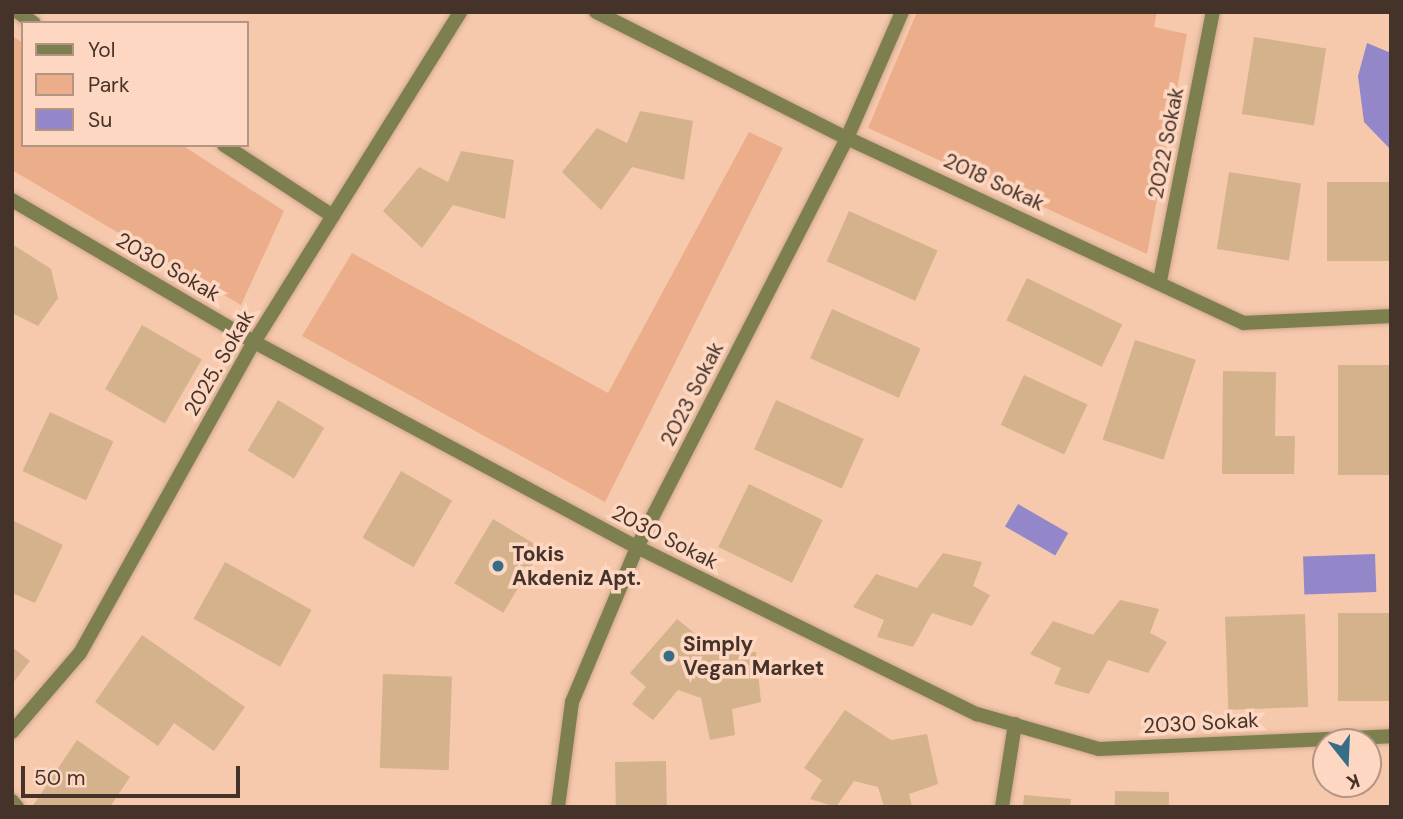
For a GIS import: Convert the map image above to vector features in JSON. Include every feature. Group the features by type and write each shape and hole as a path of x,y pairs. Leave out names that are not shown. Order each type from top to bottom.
{"street":[{"name":"2025. Sokak","path":"12,733 80,653 254,342 460,12"},
{"name":"2018 Sokak","path":"596,12 847,138 1160,281 1244,323 1391,316"},
{"name":"2023 Sokak","path":"558,807 572,702 637,547 847,138 902,12"},
{"name":"2022 Sokak","path":"1160,281 1213,12"},
{"path":"227,147 333,216"},
{"name":"2030 Sokak","path":"12,200 254,342 637,547 977,714 1100,749 1391,736"},
{"path":"1002,807 1015,724"},
{"path":"12,801 17,807"}],"green space":[{"path":"917,12 1157,12 1154,27 1187,34 1147,254 868,128"},
{"path":"12,36 21,42 21,147 185,147 284,211 241,305 12,170"},
{"path":"749,132 783,148 605,502 302,336 352,253 608,393"}],"water":[{"path":"1367,43 1391,53 1391,150 1364,122 1358,76"},
{"path":"1018,504 1068,533 1055,556 1005,527"},
{"path":"1375,554 1376,592 1304,594 1303,557"}],"building":[{"path":"1254,37 1326,48 1314,125 1242,114"},
{"path":"640,111 693,121 684,180 632,167 601,210 562,172 597,128 627,143"},
{"path":"461,151 514,160 505,219 453,205 422,248 383,211 419,167 448,182"},
{"path":"1229,172 1301,183 1289,260 1217,249"},
{"path":"1327,182 1391,182 1391,261 1327,261"},
{"path":"849,211 938,250 915,301 827,261"},
{"path":"12,244 51,269 58,298 38,326 12,313"},
{"path":"1027,278 1122,324 1102,367 1006,320"},
{"path":"832,309 921,348 899,398 810,358"},
{"path":"142,325 202,360 165,424 105,389"},
{"path":"1135,340 1196,360 1163,460 1103,440"},
{"path":"1338,365 1391,365 1391,475 1338,475"},
{"path":"1223,371 1276,372 1275,436 1295,436 1294,474 1222,474"},
{"path":"1024,375 1087,405 1064,454 1001,425"},
{"path":"278,400 324,428 294,478 248,451"},
{"path":"776,400 864,439 842,488 754,449"},
{"path":"50,412 113,442 86,500 23,471"},
{"path":"401,471 452,500 414,567 363,538"},
{"path":"749,484 823,520 792,583 718,547"},
{"name":"Tokis Akdeniz Apt.","path":"493,519 542,548 503,613 454,583"},
{"path":"12,520 63,545 35,603 12,593"},
{"path":"943,553 982,562 973,586 990,595 972,626 932,613 913,647 877,637 884,620 853,607 876,574 917,588"},
{"path":"225,562 312,610 280,667 193,619"},
{"path":"1120,600 1159,609 1150,633 1167,642 1148,673 1108,660 1089,694 1054,684 1061,668 1030,654 1053,621 1093,635"},
{"path":"1338,613 1391,613 1391,701 1338,701"},
{"path":"1305,614 1308,707 1228,710 1225,617"},
{"path":"677,619 719,653 756,652 761,702 732,709 735,735 710,740 701,698 678,690 653,720 632,704 646,687 630,673"},
{"path":"142,635 245,707 214,751 174,723 158,746 95,702"},
{"path":"12,647 30,661 12,684"},
{"path":"383,674 452,676 449,770 380,768"},
{"path":"845,710 891,740 927,734 938,784 909,794 912,807 884,807 878,787 854,781 836,807 810,799 822,780 804,768"},
{"path":"77,740 130,777 110,807 32,807"},
{"path":"666,761 667,807 616,807 615,762"},
{"path":"1115,791 1169,792 1169,807 1115,807"},
{"path":"1024,795 1071,799 1070,807 1023,807"}],"place":[{"name":"Tokis Akdeniz Apt.","path":"498,566"},
{"name":"Simply Vegan Market","path":"669,656"}]}
